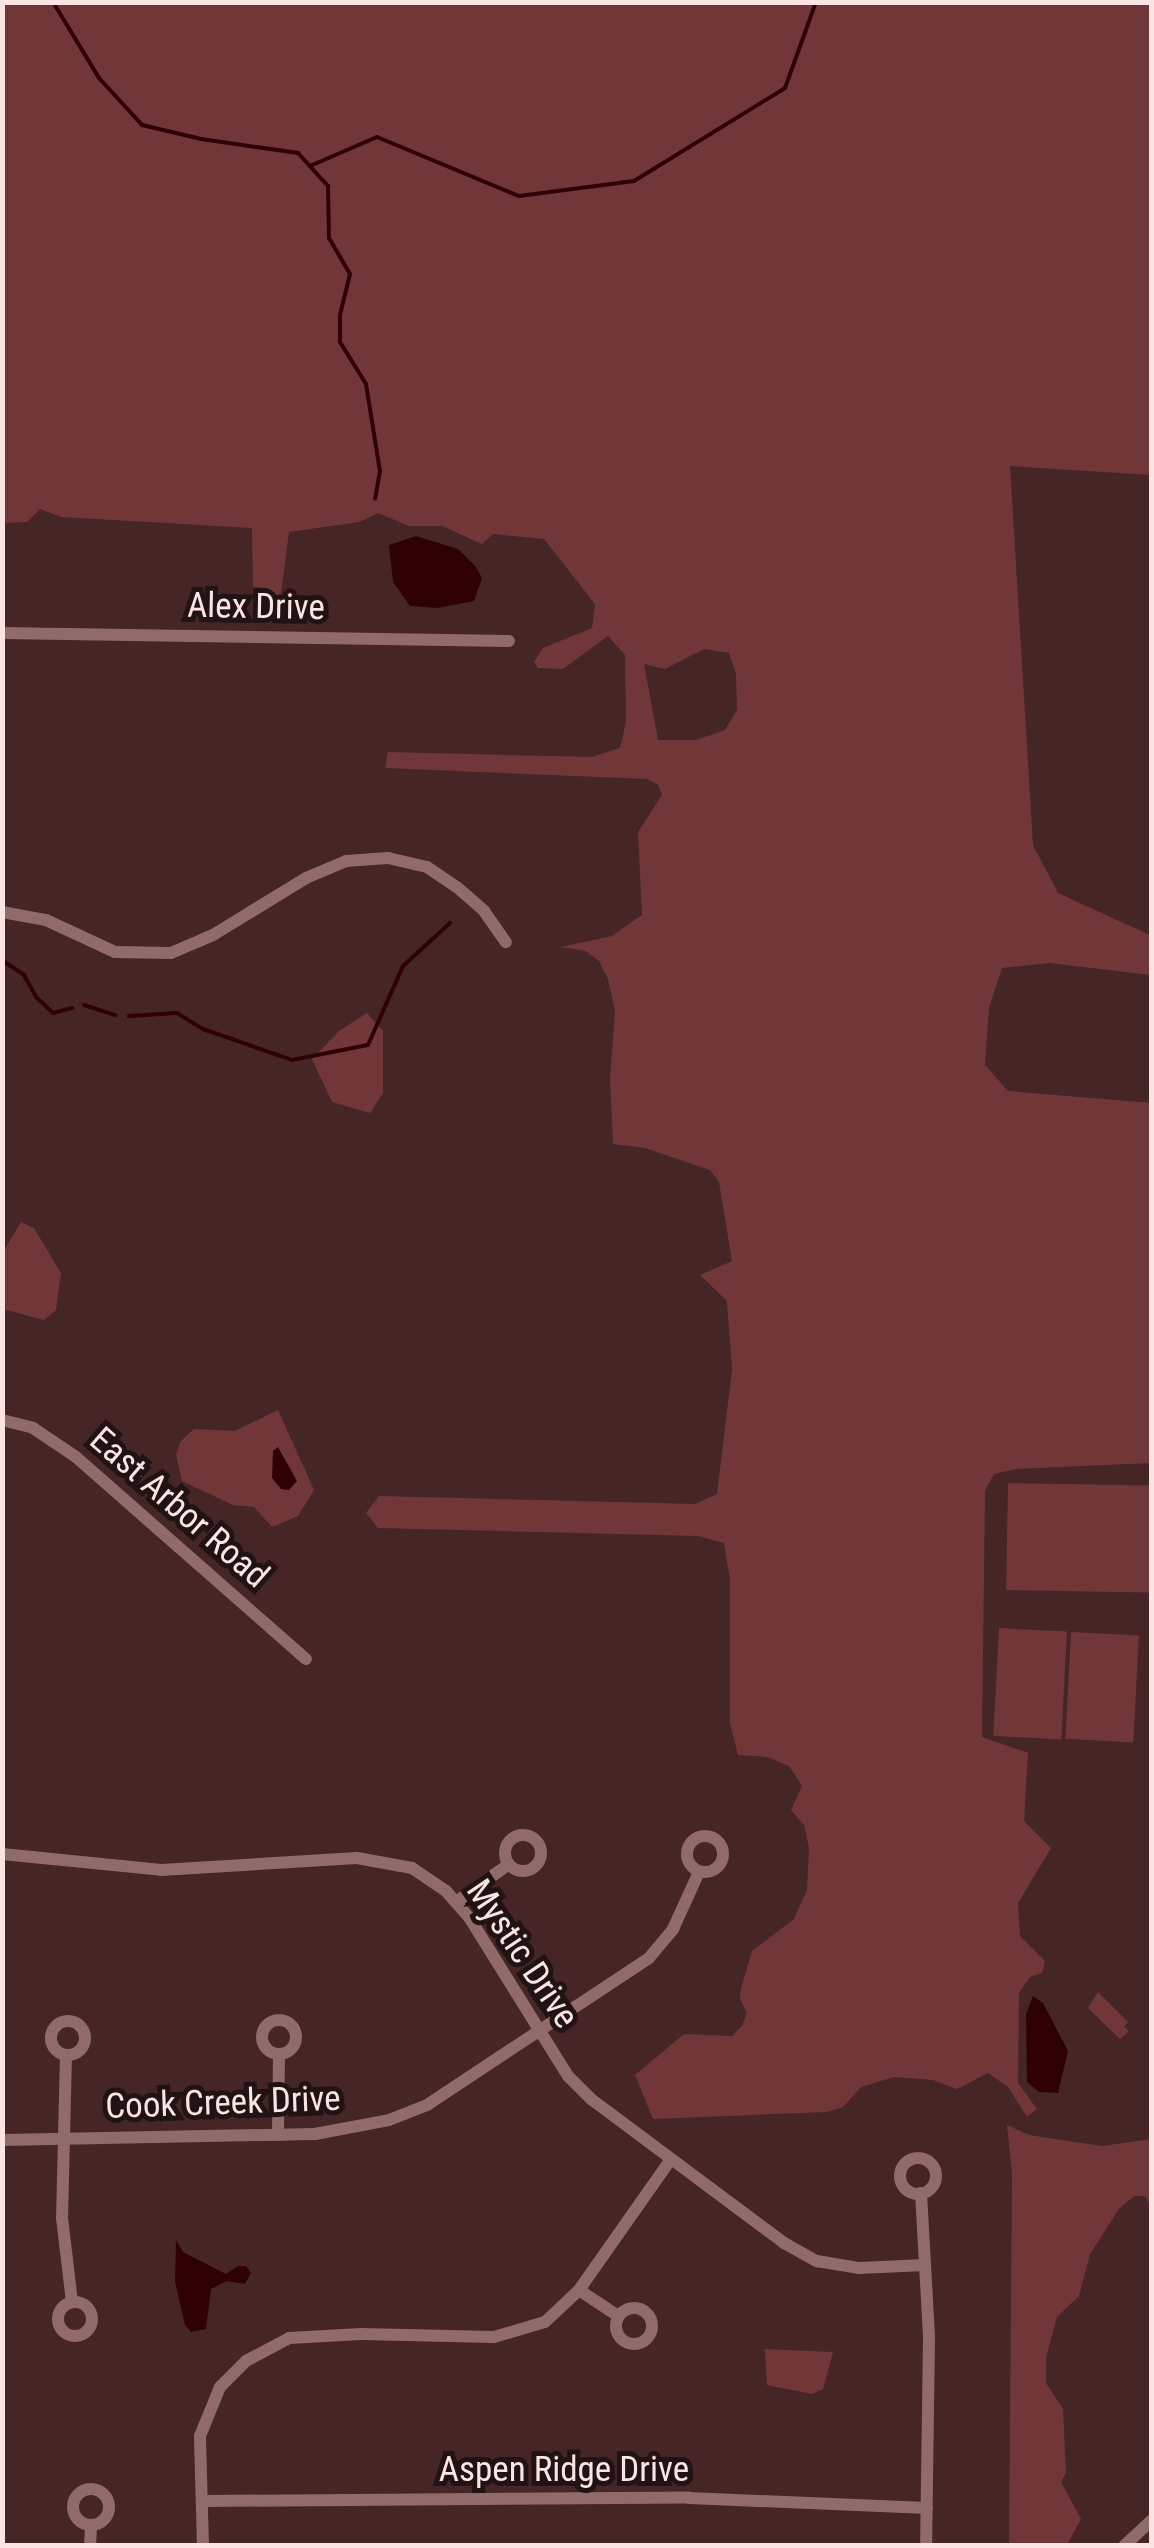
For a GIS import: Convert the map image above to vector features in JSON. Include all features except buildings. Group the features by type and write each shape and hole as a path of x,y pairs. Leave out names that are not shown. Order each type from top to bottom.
{"street":[{"name":"Alex Drive","path":"2,633 509,641"},
{"path":"2,912 46,920 115,952 171,953 213,935 306,878 346,860 388,858 427,867 458,888 484,911 506,942"},
{"name":"East Arbor Road","path":"2,1420 33,1428 76,1457 306,1659"},
{"name":"Mystic Drive","path":"2,1854 161,1870 357,1858 389,1861 430,1878 456,1902 539,2032 588,2097 784,2243 816,2261 859,2268 925,2264"},
{"path":"456,1902 509,1864"},
{"name":"Cook Creek Drive","path":"2,2140 338,2133 402,2115 427,2104 649,1958 673,1929 700,1872"},
{"path":"66,2054 62,2218 72,2302"},
{"path":"278,2135 279,2054"},
{"path":"203,2546 200,2436 208,2409 220,2387 264,2347 319,2334 494,2337 520,2333 544,2322 580,2290 671,2159"},
{"path":"922,2193 930,2338 926,2546"},
{"path":"580,2290 618,2316"},
{"name":"Aspen Ridge Drive","path":"202,2501 689,2498 926,2508"},
{"path":"1124,2546 1152,2520"},
{"path":"90,2546 91,2525"}],"shaded area":[{"path":"2,3 1151,3 1151,475 1010,466 1033,845 1058,893 1152,936 1151,975 1049,963 1002,968 989,1008 985,1065 1008,1091 1152,1103 1151,1463 1016,1469 994,1474 985,1491 982,1737 1028,1753 1024,1821 1051,1848 1018,1903 1020,1936 1045,1961 1042,1973 1030,1977 1019,1993 1018,2083 1037,2109 1027,2117 1008,2087 988,2073 957,2089 933,2080 894,2077 861,2087 843,2107 827,2112 653,2119 635,2075 684,2034 732,2036 742,2026 747,2013 740,1999 741,1988 752,1951 794,1919 807,1890 809,1848 804,1825 791,1810 802,1786 789,1766 767,1757 738,1755 730,1723 730,1580 724,1543 698,1536 378,1528 366,1513 379,1496 695,1504 717,1494 732,1370 727,1301 700,1275 732,1261 719,1182 710,1170 645,1148 613,1144 610,1079 615,1011 608,979 599,961 586,951 561,947 612,936 642,915 638,832 662,795 658,785 647,779 385,768 388,752 591,757 620,748 626,722 625,655 608,636 563,669 538,668 534,662 543,648 592,628 595,604 544,539 493,534 482,544 442,526 409,526 378,513 359,522 289,532 281,594 269,598 253,591 252,528 61,517 40,509 27,522 3,523","holes":["704,649 729,653 736,674 737,710 725,730 696,740 658,740 644,664 665,669"]},
{"path":"416,536 458,549 476,567 482,578 474,601 437,608 410,606 393,582 389,545"},
{"path":"367,1013 383,1031 383,1093 370,1113 332,1102 312,1059 339,1031"},
{"path":"21,1222 34,1228 61,1273 56,1310 44,1320 3,1309 3,1252"},
{"path":"278,1410 314,1490 298,1516 272,1527 254,1507 233,1505 182,1481 176,1455 180,1442 194,1429 235,1431"},
{"path":"278,1447 297,1481 289,1490 281,1489 272,1478 273,1451"},
{"path":"1008,1483 1151,1485 1149,1592 1006,1590"},
{"path":"999,1628 1067,1632 1061,1739 993,1736"},
{"path":"1071,1632 1139,1636 1133,1742 1065,1739"},
{"path":"1098,1992 1128,2022 1124,2027 1129,2031 1120,2039 1088,2008"},
{"path":"1033,1996 1043,2003 1068,2051 1058,2093 1039,2092 1027,2082 1026,2014"},
{"path":"1007,2125 1029,2135 1102,2146 1151,2139 1151,2206 1145,2196 1134,2196 1119,2209 1090,2254 1079,2296 1057,2317 1046,2358 1046,2383 1063,2409 1066,2473 1061,2482 1081,2519 1067,2545 1009,2545 1012,2174"},
{"path":"176,2240 183,2252 226,2274 238,2266 246,2266 251,2273 245,2284 227,2281 211,2289 206,2329 191,2332 185,2325 175,2282"},
{"path":"765,2349 833,2352 823,2389 812,2394 767,2385"}],"waterway":[{"path":"53,2 99,78 142,125 201,139 298,153 328,186 329,238 350,274 340,315 340,342 366,384 380,471 375,499"},
{"path":"310,166 377,137 519,196 634,181 785,88 816,2"},
{"path":"129,1016 177,1013 203,1029 292,1060 368,1045 403,966 450,923"},
{"path":"2,960 24,975 36,997 53,1013 72,1008"},
{"path":"84,1005 115,1015"}]}
